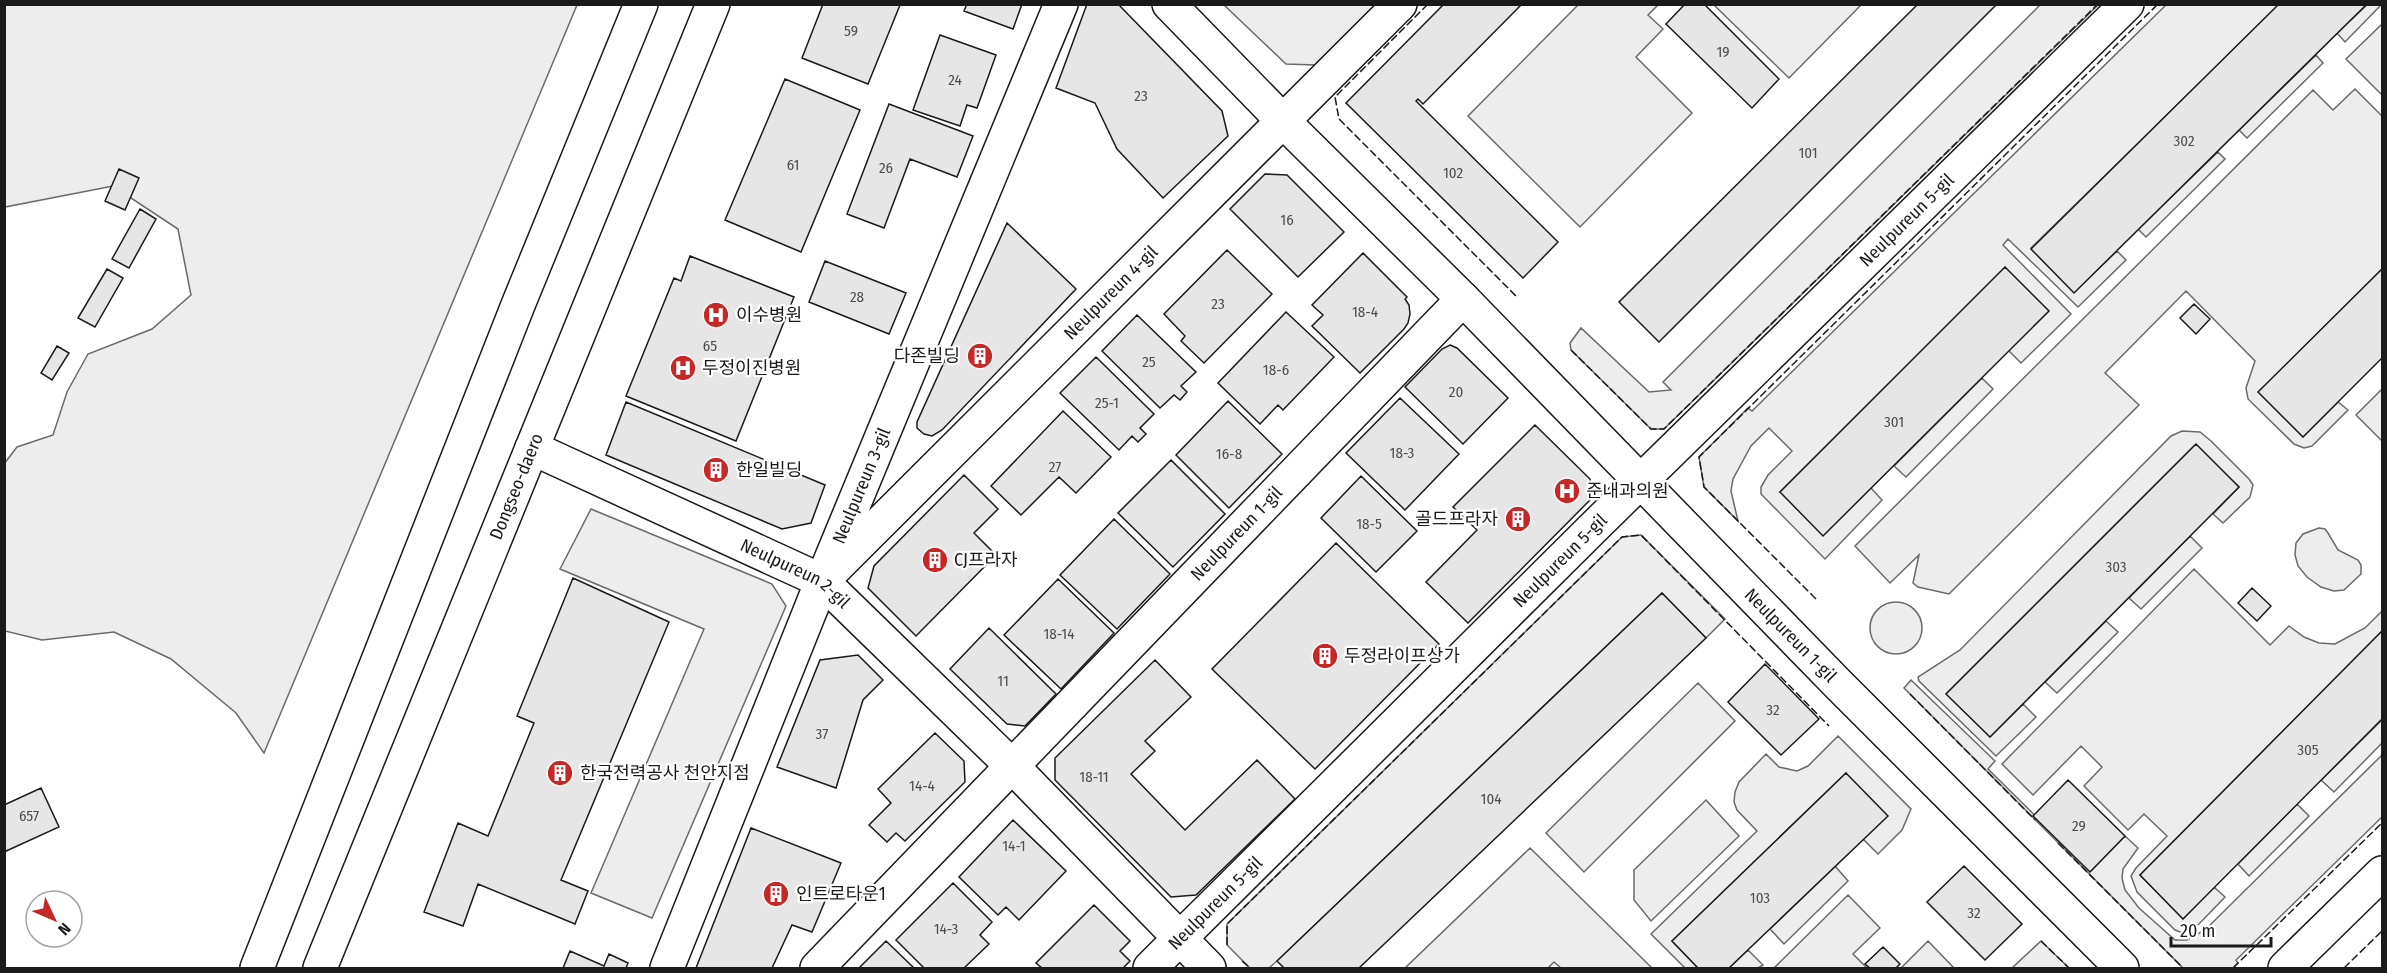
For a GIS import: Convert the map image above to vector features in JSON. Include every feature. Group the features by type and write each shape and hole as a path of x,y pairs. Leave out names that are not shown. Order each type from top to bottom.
{"street":[{"path":"257,969 518,304 641,4"},
{"name":"Dongseo-daero","path":"320,969 713,4"},
{"name":"Neulpureun 3-gil","path":"668,969 822,581 1061,4"},
{"name":"Neulpureun 1-gil","path":"1169,4 1283,122 1463,299 1830,676 2122,969"},
{"name":"Neulpureun 4-gil","path":"822,581 1400,4"},
{"name":"Neulpureun 5-gil","path":"1150,969 2127,4"},
{"name":"Neulpureun 1-gil","path":"1012,766 1463,299"},
{"name":"Neulpureun 2-gil","path":"532,448 822,581 1012,766 1209,969"},
{"path":"817,969 1012,766"},
{"path":"2285,969 2382,873"}],"shaded area":[{"path":"5,5 577,5 264,753 236,713 171,659 114,632 42,640 5,631 4,464 17,447 53,435 67,392 88,354 152,329 191,295 178,229 113,186 5,207"},
{"path":"1224,5 1376,5 1316,65 1286,64"},
{"path":"1578,5 1658,5 1648,15 1663,29 1636,57 1692,113 1580,227 1468,116"},
{"path":"1714,5 1861,5 1789,78"},
{"path":"2040,5 2098,5 1664,429 1651,429 1571,350 1570,343 1581,328 1649,392 1671,390 1663,382"},
{"path":"2166,5 2279,5 2031,248 2074,292 2117,251 2126,260 2078,307 2008,239 2003,245 2071,314 2021,363 2009,351 2005,268 1780,492 1871,488 1882,500 1825,559 1761,494 1761,487 1768,475 1792,451 1769,428 1751,446 1733,479 1731,491 1738,521 1704,487 1699,457 1748,408 1752,411"},
{"path":"2367,5 2381,5 2345,42 2337,33"},
{"path":"2382,24 2382,95 2346,59"},
{"path":"2316,55 2323,63 2247,138 2239,130"},
{"path":"2355,89 2382,116 2382,269 2259,392 2303,437 2338,402 2348,410 2312,446 2304,448 2294,444 2248,399 2246,388 2255,361 2186,291 2105,373 2139,405 1949,594 1918,587 1913,583 1919,555 1890,583 1855,546 2313,90 2333,110"},
{"path":"2218,152 2225,159 2146,237 2138,229"},
{"path":"1982,378 1993,389 1906,477 1894,466"},
{"path":"2382,389 2382,441 2356,415"},
{"path":"2182,431 2200,432 2211,441 2249,479 2253,485 2250,497 2223,523 2213,514 2239,487 2195,445 1947,693 1990,737 2023,704 2036,717 1996,756 1919,681 1918,677 1960,650 2171,436"},
{"path":"591,509 772,584 786,606 652,918 591,893 704,629 560,569"},
{"path":"2319,528 2325,529 2338,550 2358,560 2361,565 2361,574 2344,590 2334,591 2321,587 2307,577 2298,566 2295,555 2296,543 2303,534"},
{"path":"1641,535 1725,619 1706,638 1662,593 1277,961 1269,968 1250,968 1227,945 1227,924 1622,537"},
{"path":"2190,536 2202,548 2141,609 2129,598"},
{"path":"2194,569 2270,645 2289,626 2304,637 2319,643 2335,644 2365,628 2382,611 2382,631 2140,875 2183,919 2214,887 2225,897 2199,924 2190,930 2180,932 2175,930 2137,892 2131,876 2167,836 2144,814 2128,830 2084,786 2102,767 2081,746 2033,795 2002,764"},
{"path":"1891,602 1901,602 1911,606 1918,613 1922,628 1918,643 1911,650 1901,654 1891,654 1881,650 1874,643 1870,633 1870,623 1874,613 1881,606"},
{"path":"2106,621 2118,632 2057,693 2045,682"},
{"path":"1911,680 1995,761 1988,769 2091,871 2125,836 2138,848 2123,869 2122,878 2125,890 2139,908 2175,940 2187,940 2205,930 2382,755 2382,817 2236,960 2238,963 2233,968 2183,968 1904,688"},
{"path":"1698,683 1735,721 1584,872 1546,833"},
{"path":"2382,720 2382,743 2334,792 2321,780"},
{"path":"1838,736 1911,809 1902,830 1878,854 1863,839 1846,773 1672,941 1698,968 1685,968 1651,934 1757,831 1737,810 1734,802 1739,782 1766,754 1779,767 1797,771 1808,766"},
{"path":"1706,800 1739,836 1651,921 1634,900 1634,870"},
{"path":"2297,804 2309,816 2249,876 2238,864"},
{"path":"1530,848 1652,968 1561,968 1554,962 1548,968 1405,968"},
{"path":"1835,866 1848,881 1784,944 1770,929"},
{"path":"1848,895 1880,928 1853,954 1867,968 1774,968"},
{"path":"1928,941 1954,968 1901,968"},
{"path":"2041,941 2069,968 2012,968"},
{"path":"1748,950 1763,965 1758,968 1729,968"}],"building":[{"path":"823,4 900,5 868,84 802,58"},
{"path":"967,4 1022,4 1013,29 964,11"},
{"path":"1087,4 1118,4 1222,111 1228,136 1163,198 1117,149 1095,103 1056,88"},
{"path":"1444,4 1522,4 1423,104 1418,99 1416,101 1558,242 1523,278 1346,103"},
{"path":"1685,4 1704,4 1779,79 1752,108 1666,24"},
{"path":"1918,4 1997,4 1659,342 1619,302"},
{"path":"2279,4 2367,4 2074,293 2031,249"},
{"path":"940,35 996,55 977,108 967,105 960,126 913,110"},
{"path":"785,79 860,110 801,252 725,220"},
{"path":"889,104 973,136 957,177 910,159 884,228 847,214"},
{"path":"119,169 139,178 125,210 105,201"},
{"path":"1265,174 1287,175 1344,232 1298,277 1230,209"},
{"path":"140,209 156,219 129,268 112,259"},
{"name":"다존빌딩","path":"1007,223 1076,289 942,430 932,436 924,434 917,428 917,422"},
{"path":"1227,250 1272,294 1204,363 1181,341 1185,336 1164,314"},
{"path":"1363,253 1407,297 1405,299 1409,305 1410,314 1404,329 1360,373 1312,326 1323,315 1312,305"},
{"path":"690,256 794,297 736,441 626,396 674,278 681,281"},
{"path":"825,261 906,293 889,334 809,302"},
{"path":"2005,267 2049,311 1823,536 1780,492"},
{"path":"107,269 123,278 95,327 78,318"},
{"path":"2382,269 2382,358 2303,437 2258,392"},
{"path":"2194,304 2210,319 2196,334 2180,318"},
{"path":"1286,312 1334,357 1283,410 1278,405 1260,424 1218,383"},
{"path":"1137,315 1196,372 1181,386 1187,392 1180,400 1174,395 1160,408 1102,351"},
{"path":"1450,345 1457,348 1508,398 1463,444 1405,387 1442,349"},
{"path":"57,346 69,353 52,380 41,373"},
{"path":"1096,357 1154,414 1140,428 1146,434 1138,442 1132,436 1119,450 1060,393"},
{"path":"1400,398 1459,454 1405,510 1346,453"},
{"path":"1228,401 1282,454 1229,508 1176,455"},
{"name":"한일빌딩","path":"626,402 825,485 811,523 782,529 606,455"},
{"path":"1063,411 1111,457 1076,493 1059,477 1021,515 991,486"},
{"name":"골드프라자","path":"1535,425 1590,479 1590,500 1468,623 1426,582 1477,530 1453,507"},
{"path":"2196,444 2239,487 1990,737 1946,694"},
{"path":"1171,460 1225,514 1173,567 1118,513"},
{"name":"CJ프라자","path":"964,475 998,509 974,533 996,555 916,636 868,588 874,566"},
{"path":"1361,476 1417,531 1376,572 1321,518"},
{"path":"1114,519 1170,574 1117,629 1060,575"},
{"name":"두정라이프상가","path":"1336,543 1439,644 1315,769 1212,669"},
{"name":"한국전력공사 천안지점","path":"573,578 669,622 561,880 588,891 575,924 478,884 463,926 424,912 458,823 488,836 534,723 517,716"},
{"path":"1058,579 1114,633 1061,689 1004,635"},
{"path":"2252,588 2271,606 2257,621 2238,603"},
{"path":"1662,593 1706,638 1359,968 1284,968 1277,961"},
{"path":"989,628 1056,694 1025,726 1007,724 950,669"},
{"path":"2382,631 2382,719 2183,919 2140,875"},
{"path":"858,655 883,680 863,700 836,788 777,767 820,660"},
{"path":"1155,660 1191,697 1145,741 1155,751 1131,774 1185,830 1257,760 1295,799 1196,895 1171,897 1055,780 1055,758"},
{"path":"1765,664 1819,719 1781,755 1728,702"},
{"path":"935,733 964,761 965,782 905,841 896,833 887,842 869,825 891,803 878,789"},
{"path":"1846,773 1888,816 1729,968 1698,968 1672,941"},
{"path":"2068,780 2125,836 2090,872 2033,816"},
{"path":"41,788 59,827 4,852 4,805"},
{"path":"1013,820 1066,871 1019,920 1006,907 998,915 959,877"},
{"name":"인트로타운1","path":"751,828 841,863 812,932 792,925 772,968 696,968"},
{"path":"1964,866 2022,924 1985,960 1927,902"},
{"path":"953,883 992,922 980,935 989,944 964,968 924,968 896,940"},
{"path":"1094,905 1130,941 1120,951 1130,961 1123,968 1042,968 1036,963"},
{"path":"886,941 914,968 859,968"},
{"path":"1883,947 1900,964 1896,968 1870,968 1865,964"},
{"path":"570,951 604,966 609,954 628,963 626,968 563,968"}],"fence":[{"path":"1428,4 1335,97 1339,119 1517,297"},
{"path":"1571,350 1651,429 1664,429 2098,4"},
{"path":"1816,599 1704,487 1699,457 2158,4"},
{"path":"1227,945 1227,924 1622,537 1641,535 1829,726"},
{"path":"1910,694 2035,820"},
{"path":"2233,968 2382,823"},
{"path":"2058,843 2183,968"},
{"path":"2344,968 2382,931"},
{"path":"2041,941 2069,968"},
{"path":"1242,961 1250,968"}],"place":[{"name":"이수병원","path":"716,315"},
{"name":"다존빌딩","path":"980,356"},
{"name":"두정이진병원","path":"683,368"},
{"name":"한일빌딩","path":"716,470"},
{"name":"준내과의원","path":"1567,491"},
{"name":"골드프라자","path":"1518,519"},
{"name":"CJ프라자","path":"935,560"},
{"name":"두정라이프상가","path":"1325,656"},
{"name":"한국전력공사 천안지점","path":"560,773"},
{"name":"인트로타운1","path":"776,894"}]}
